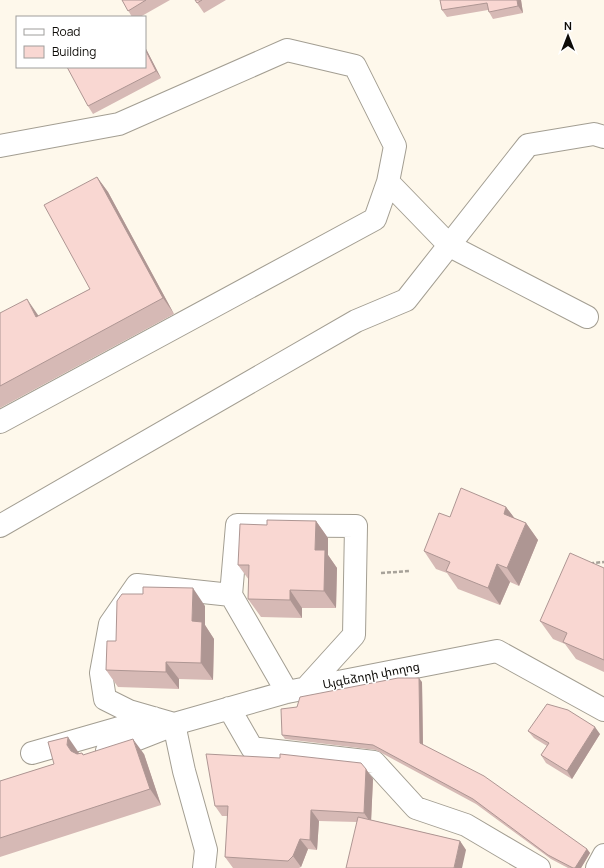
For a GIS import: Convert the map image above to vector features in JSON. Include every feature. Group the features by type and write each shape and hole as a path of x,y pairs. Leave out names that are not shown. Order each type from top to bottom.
{"street":[{"path":"0,146 119,124 287,50 355,66 395,146 388,182 375,219 0,422"},
{"path":"0,526 356,321 406,300 528,146 594,134 604,137"},
{"path":"388,182 450,246 587,317"},
{"path":"237,525 356,526 356,574 354,635 297,690 231,595 237,525"},
{"path":"164,721 129,711 104,699 101,672 110,624 137,585 231,595"},
{"name":"Այգեձորի փողոց","path":"164,721 229,708 297,690 497,651 604,710"},
{"path":"229,708 252,748 374,762 416,808 466,825 539,868"},
{"path":"32,753 164,721"},
{"path":"90,757 164,721"},
{"path":"164,721 184,771 206,850 204,868"},
{"path":"596,868 604,855"}],"path":[{"path":"587,568 593,563 604,562"},
{"path":"356,574 410,571"}],"building":[{"path":"122,0 146,0 128,11"},
{"path":"195,0 202,0 197,3"},
{"path":"440,0 517,0 518,6 489,12 487,3 442,10"},
{"path":"146,51 156,71 88,106 68,68 146,68"},
{"path":"97,177 163,298 0,386 0,313 27,299 36,317 90,289 44,205"},
{"path":"461,488 506,507 504,514 526,523 507,568 497,564 488,588 446,571 450,562 424,551 439,513 450,517"},
{"path":"267,520 316,521 315,550 325,550 324,591 290,590 290,600 248,599 249,565 238,565 240,524 267,525"},
{"path":"570,553 604,568 604,660 563,642 567,633 540,621"},
{"path":"143,587 193,588 192,621 202,622 201,663 166,662 166,672 106,670 107,641 116,641 117,601 122,594 143,594"},
{"path":"398,678 419,678 420,743 484,776 587,849 575,868 548,855 473,799 373,745 282,735 281,709 297,707 300,697"},
{"path":"547,704 568,710 595,727 567,771 541,755 549,743 528,731"},
{"path":"68,737 67,745 71,751 77,754 82,753 83,755 133,739 150,789 0,838 0,781 54,764 48,742"},
{"path":"206,754 280,758 280,754 361,763 366,769 364,813 311,810 310,840 300,839 293,856 288,861 225,857 228,806 215,806"},
{"path":"358,817 460,841 454,868 346,868"}]}
